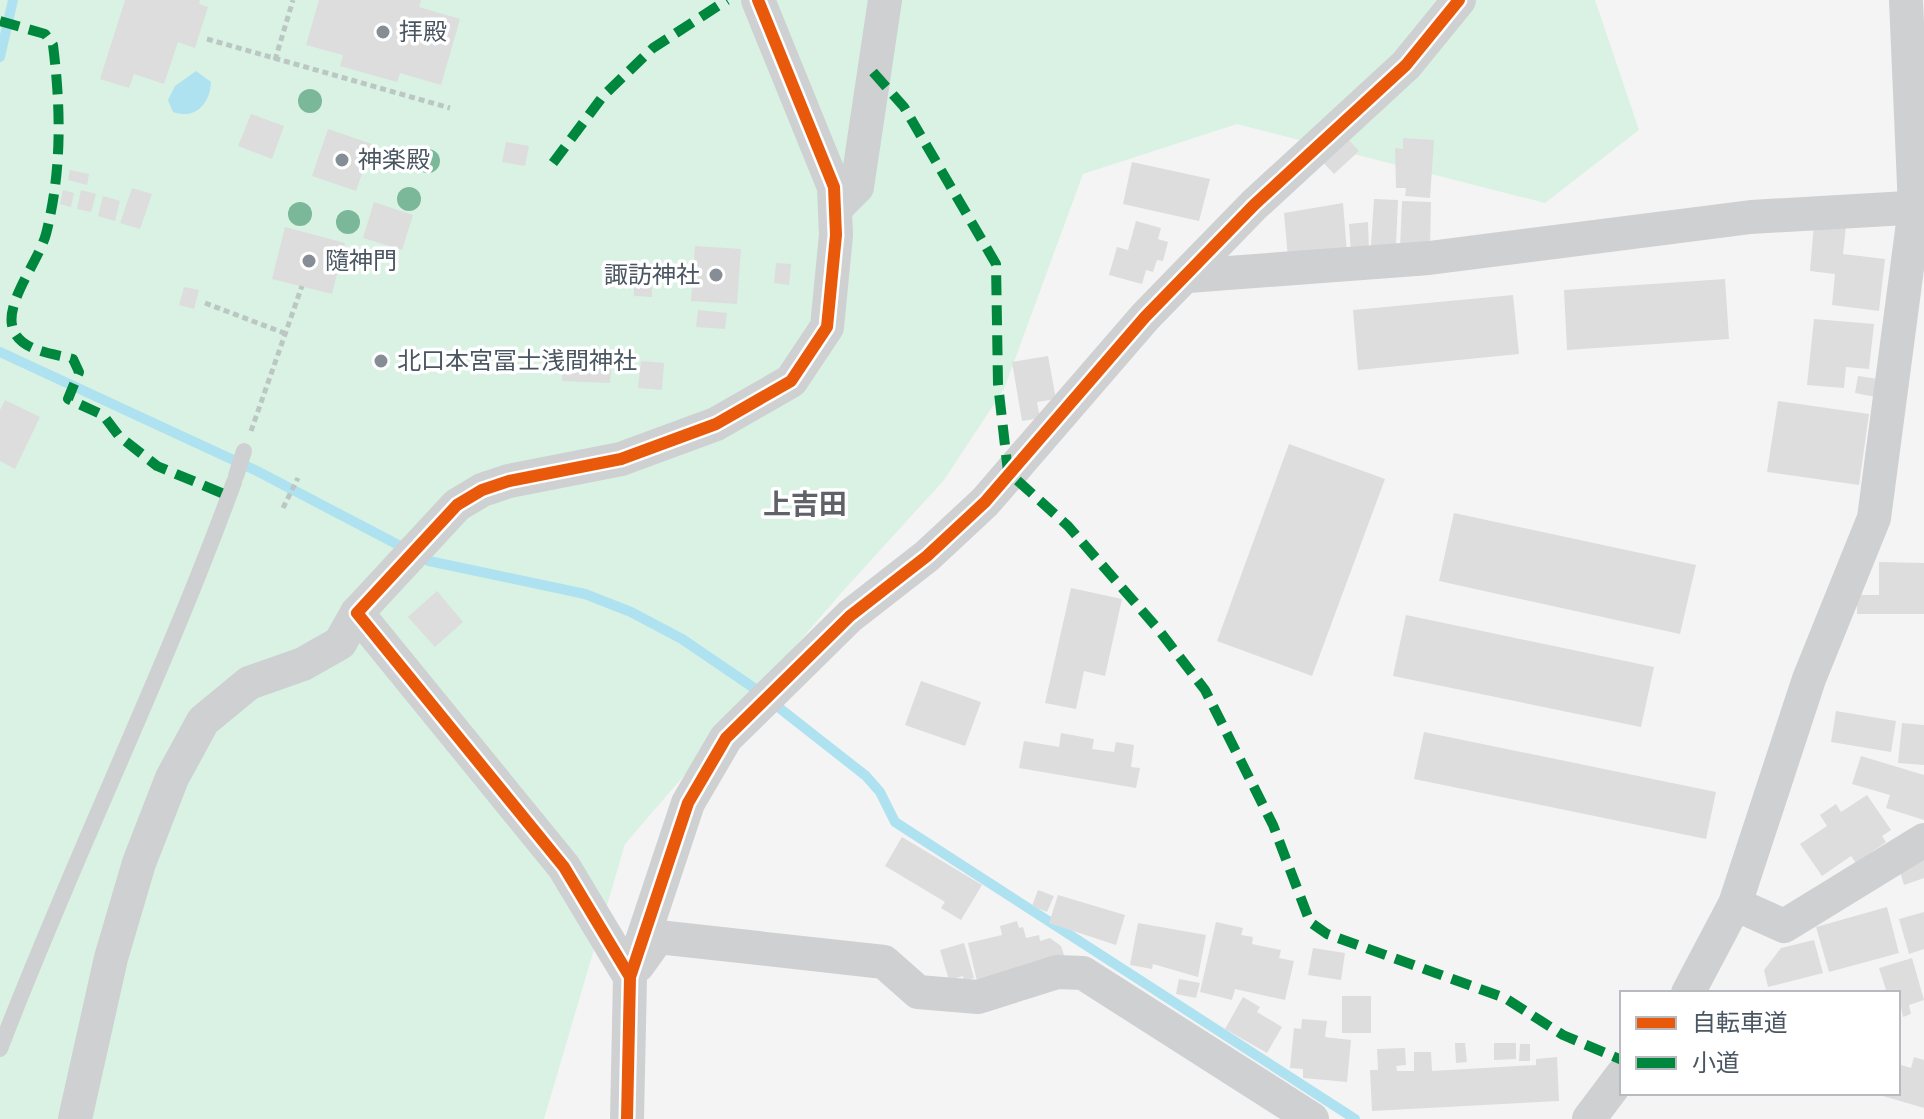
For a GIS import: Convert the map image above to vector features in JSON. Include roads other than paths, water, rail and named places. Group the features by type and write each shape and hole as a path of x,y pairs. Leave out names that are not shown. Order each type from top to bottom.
{"street":[{"path":"75,1119 111,958 139,863 172,778 203,721 249,683 303,664 340,643 357,613 457,505 482,490 621,459 716,424 791,381 827,327 836,208 834,187 758,0"},
{"path":"836,208 857,187 885,0"},
{"path":"627,1119 630,977 688,803 726,738 850,616 927,556 985,502 1145,317 1254,205 1406,65 1459,0"},
{"path":"1689,991 1735,904 1809,679 1874,518 1920,208 1906,0"},
{"path":"1188,276 1429,258 1751,217 1920,208"},
{"path":"357,613 564,867 630,977"},
{"path":"1735,904 1784,926 1924,840"},
{"path":"630,977 658,937 884,962 918,992 963,996 978,997 1057,972 1083,973 1312,1119"},
{"path":"1589,1119 1620,1078"}],"lane":[{"path":"0,1049 123,748 211,548 244,451"}],"water":[{"path":"196,71 211,82 208,97 194,112 173,112 168,100 175,86"}],"waterway":[{"path":"0,57 13,0"},
{"path":"0,352 257,471 429,561 585,594 631,612 682,639 754,688 866,776 880,792 895,822 1355,1119"}],"place":[{"name":"拝殿","path":"383,32"},
{"name":"神楽殿","path":"342,160"},
{"name":"隨神門","path":"309,261"},
{"name":"諏訪神社","path":"716,275"},
{"name":"北口本宮冨士浅間神社","path":"381,361"}],"district":[{"name":"上吉田","path":"805,504"}]}
